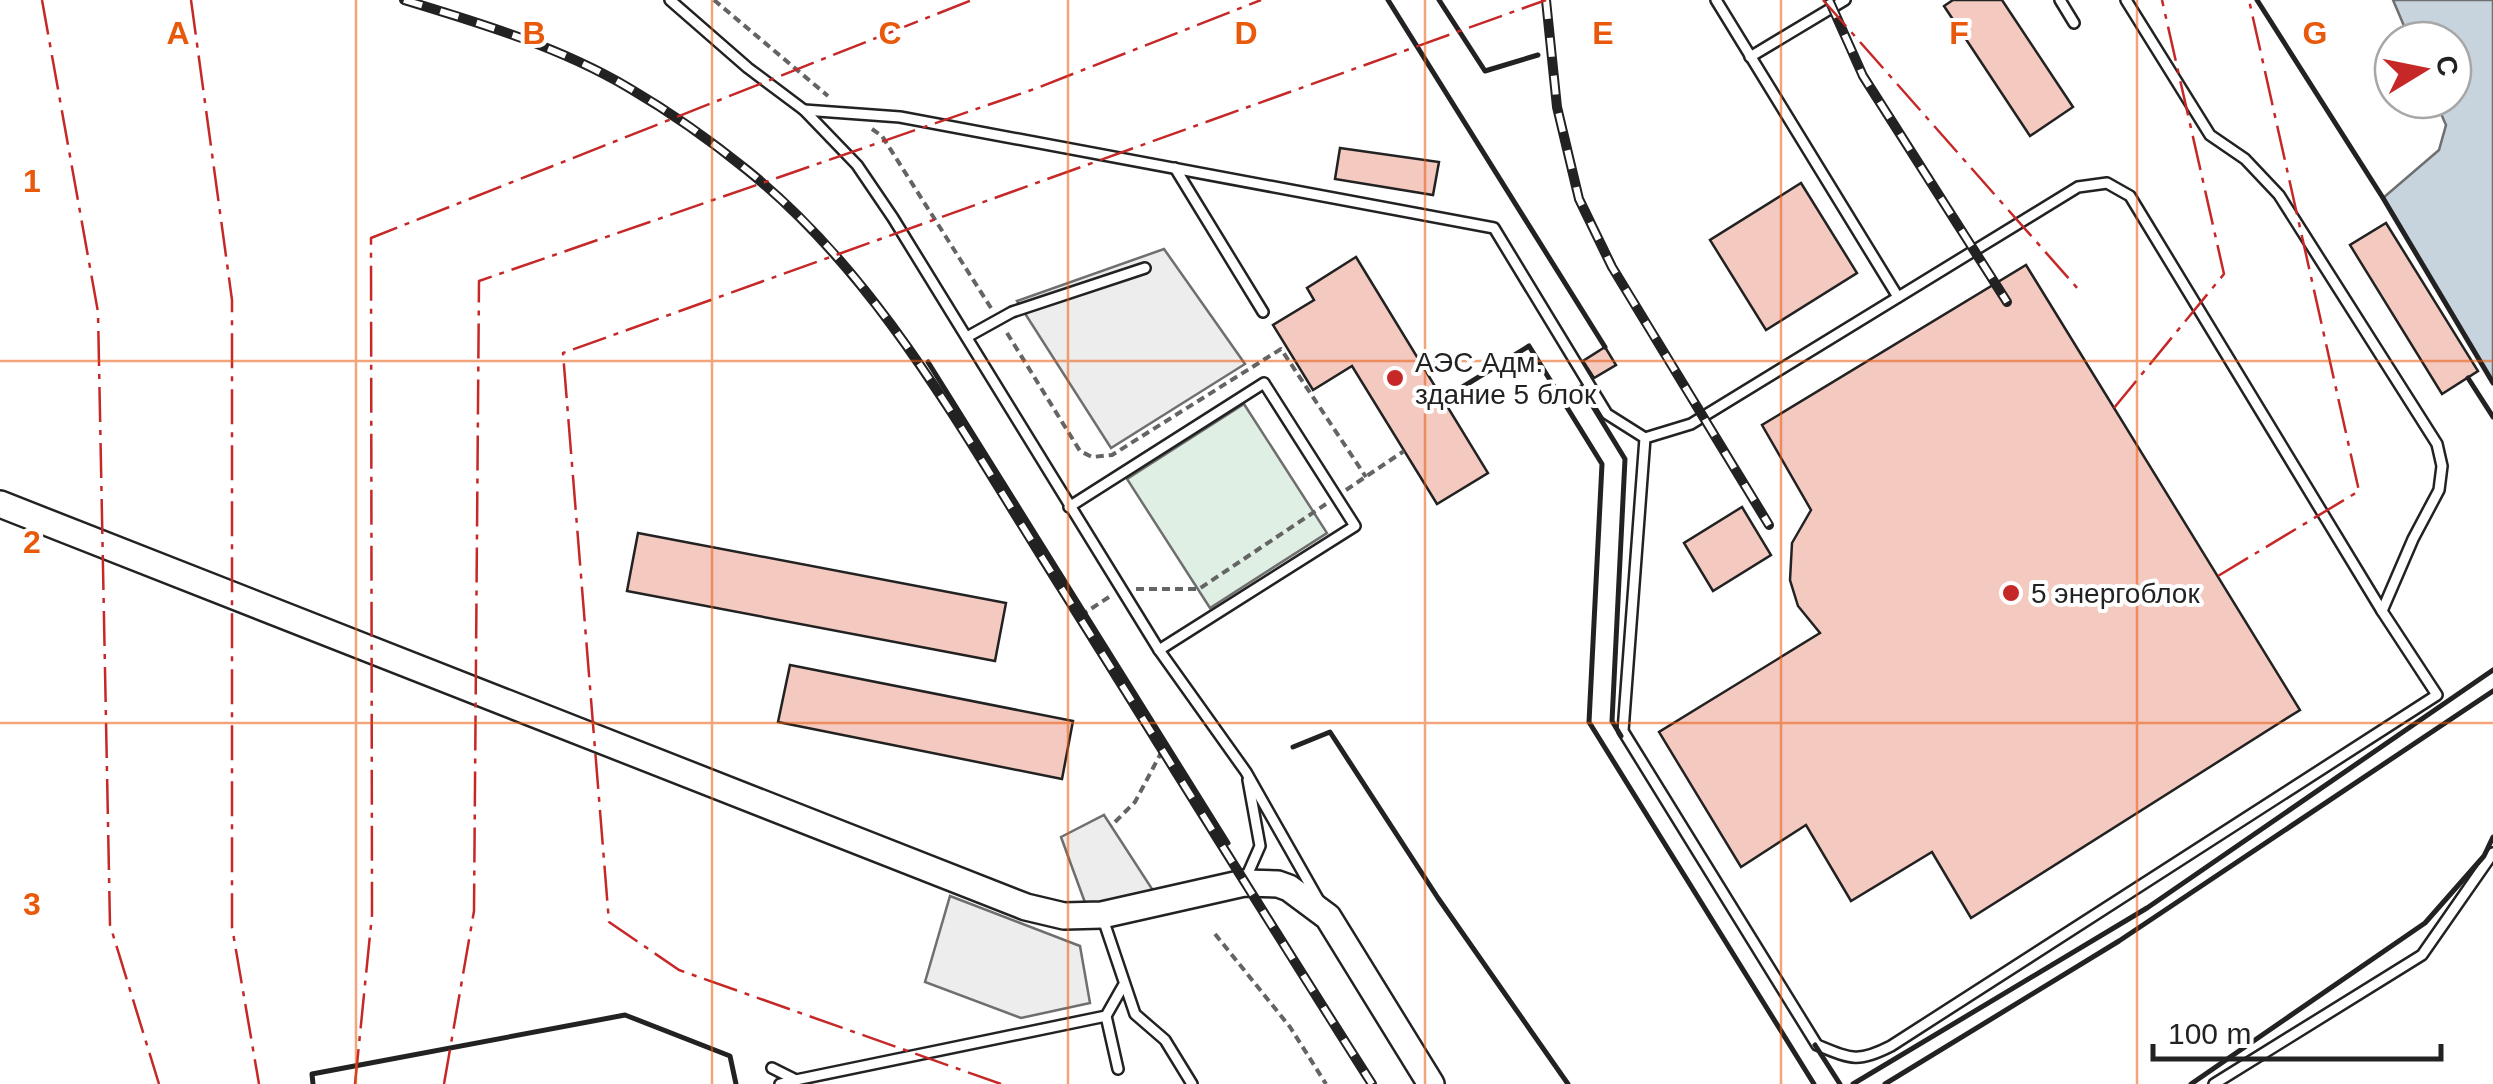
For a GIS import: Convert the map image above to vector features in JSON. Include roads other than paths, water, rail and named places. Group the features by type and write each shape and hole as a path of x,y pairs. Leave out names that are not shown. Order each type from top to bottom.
{"main road":[{"path":"0,504 1026,906 1064,916 1102,915 1244,882 1289,888 1328,917 1431,1084"}],"lane":[{"path":"670,0 748,68 804,110 857,165 1159,650 1246,772 1328,917"},
{"path":"1716,0 1898,297"},
{"path":"1750,56 1845,0"},
{"path":"2060,0 2074,23"},
{"path":"2126,0 2210,135 2245,159 2280,195 2437,444 2442,466 2439,490 2382,612"},
{"path":"804,110 900,117 1494,228 1607,414 1646,438 1690,424 2078,187 2107,184 2130,196 2382,612 2437,695 1891,1046 1868,1058 1841,1054 1818,1045 1623,730 1646,438"},
{"path":"1175,168 1263,312"},
{"path":"967,338 1012,312 1145,268"},
{"path":"1069,507 1264,382 1337,497 1355,526 1159,650"},
{"path":"1244,882 1260,846 1246,772"},
{"path":"2214,1084 2422,955 2493,853"},
{"path":"1102,915 1134,1014 1165,1040 1192,1084"},
{"path":"1118,1069 1106,1016 1123,986"},
{"path":"780,1084 1106,1016"},
{"path":"772,1068 796,1080"}],"railway":[{"path":"404,0 548,48 629,88 747,170 835,255 874,302 945,403 1372,1084"},
{"path":"1546,0 1557,107 1579,199 1612,267 1769,525"},
{"path":"1829,0 1863,76 2007,302"}],"place":[{"name":"АЭС Адм. здание 5 блок","path":"1395,378"},
{"name":"5 энергоблок","path":"2011,593"}]}
